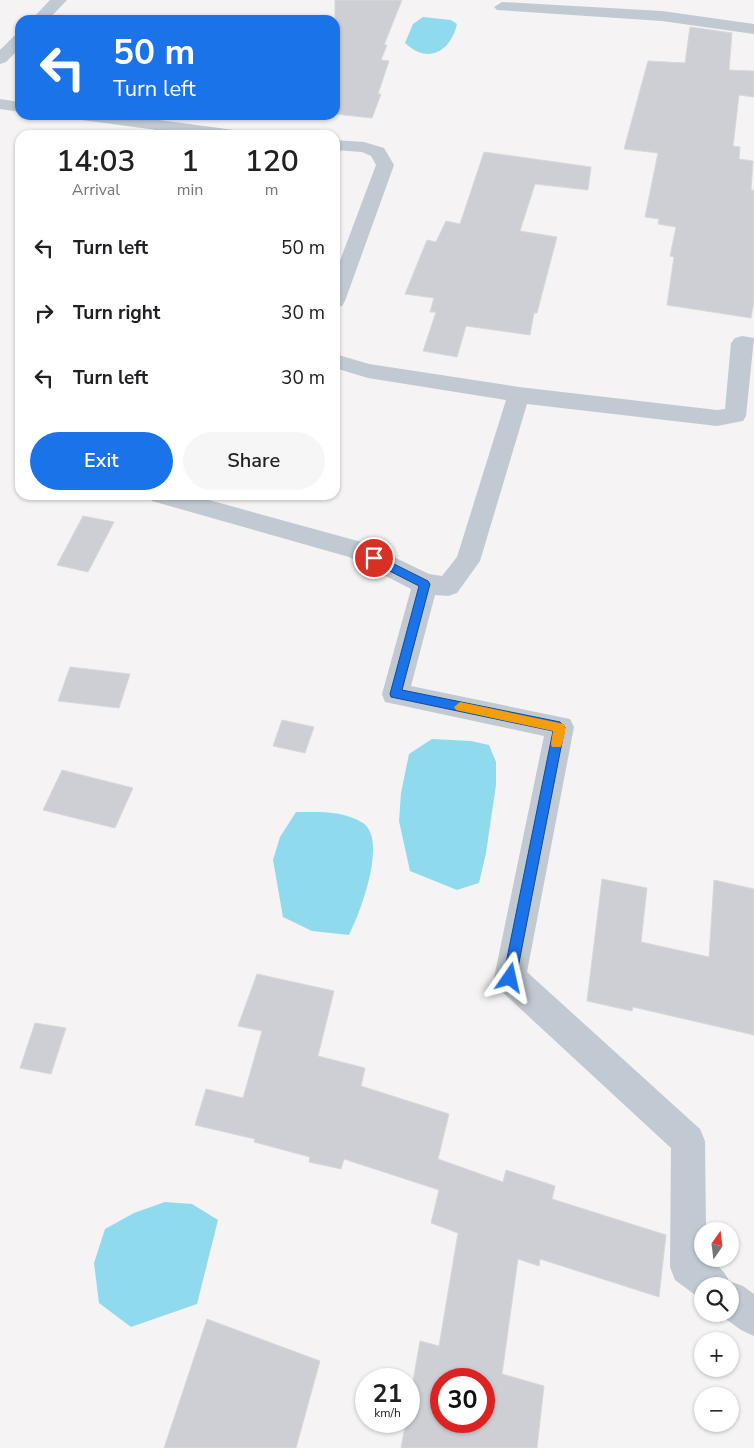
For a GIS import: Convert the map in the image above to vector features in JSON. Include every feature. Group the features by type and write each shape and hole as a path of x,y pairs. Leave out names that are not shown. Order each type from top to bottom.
{"street":[{"path":"44,15 59,0"},
{"path":"660,0 662,16"},
{"path":"502,7 662,16 754,29"},
{"path":"0,59 15,44"},
{"path":"0,104 15,106"},
{"path":"120,120 196,130"},
{"path":"340,145 364,147 378,152 385,165 340,287"},
{"path":"340,363 368,371 519,395 716,418 735,416 742,343 754,345"},
{"path":"178,500 356,550 425,584 448,586 468,561 519,395"},
{"path":"425,584 395,694 560,727 510,978 688,1141 688,1267 701,1277"},
{"path":"739,1306 754,1317"}],"water":[{"path":"423,17 451,20 457,24 449,42 437,52 421,53 405,43 413,24"},
{"path":"432,739 471,741 489,745 496,762 496,785 486,853 479,883 457,890 410,871 399,821 401,793 409,754"},
{"path":"296,812 330,813 347,816 363,823 370,832 373,845 369,878 365,895 349,935 312,931 283,917 273,860 280,837"},
{"path":"165,1202 192,1204 218,1220 197,1304 131,1327 99,1303 94,1263 105,1229 134,1213"}],"building":[{"path":"335,0 402,0 384,45 387,45 381,60 389,61 378,94 381,94 372,118 340,115 340,15 335,15"},
{"path":"690,27 732,33 729,70 754,71 754,97 739,95 733,146 740,147 739,159 753,161 751,190 754,190 754,302 751,318 667,305 674,257 670,256 676,227 658,224 659,219 645,217 658,153 624,149 648,61 685,63"},
{"path":"484,152 591,167 588,190 535,184 520,231 557,237 537,313 534,313 530,335 466,326 457,357 423,351 436,312 430,312 434,298 405,294 427,240 436,242 446,221 460,224"},
{"path":"83,516 114,522 88,572 57,565"},
{"path":"70,667 130,674 119,708 58,701"},
{"path":"282,720 314,727 305,753 273,746"},
{"path":"62,770 133,788 115,828 43,810"},
{"path":"602,879 647,888 641,942 709,957 714,880 754,889 754,1035 633,1007 632,1011 587,1001"},
{"path":"257,974 334,991 318,1056 365,1068 361,1086 449,1114 438,1159 503,1182 506,1170 555,1186 552,1199 666,1235 659,1297 540,1259 539,1266 518,1259 502,1374 544,1386 537,1448 401,1448 404,1433 420,1433 420,1368 415,1368 420,1341 439,1346 458,1233 431,1223 439,1190 344,1159 341,1169 309,1162 310,1157 254,1142 255,1139 195,1125 206,1089 243,1098 262,1031 238,1026"},
{"path":"35,1023 66,1028 51,1074 20,1068"},
{"path":"207,1319 320,1361 296,1448 164,1448"}],"slow traffic":[{"path":"460,707 560,727 556,744"}],"route":[{"path":"374,558 425,584 395,694 560,727 510,978"}]}
